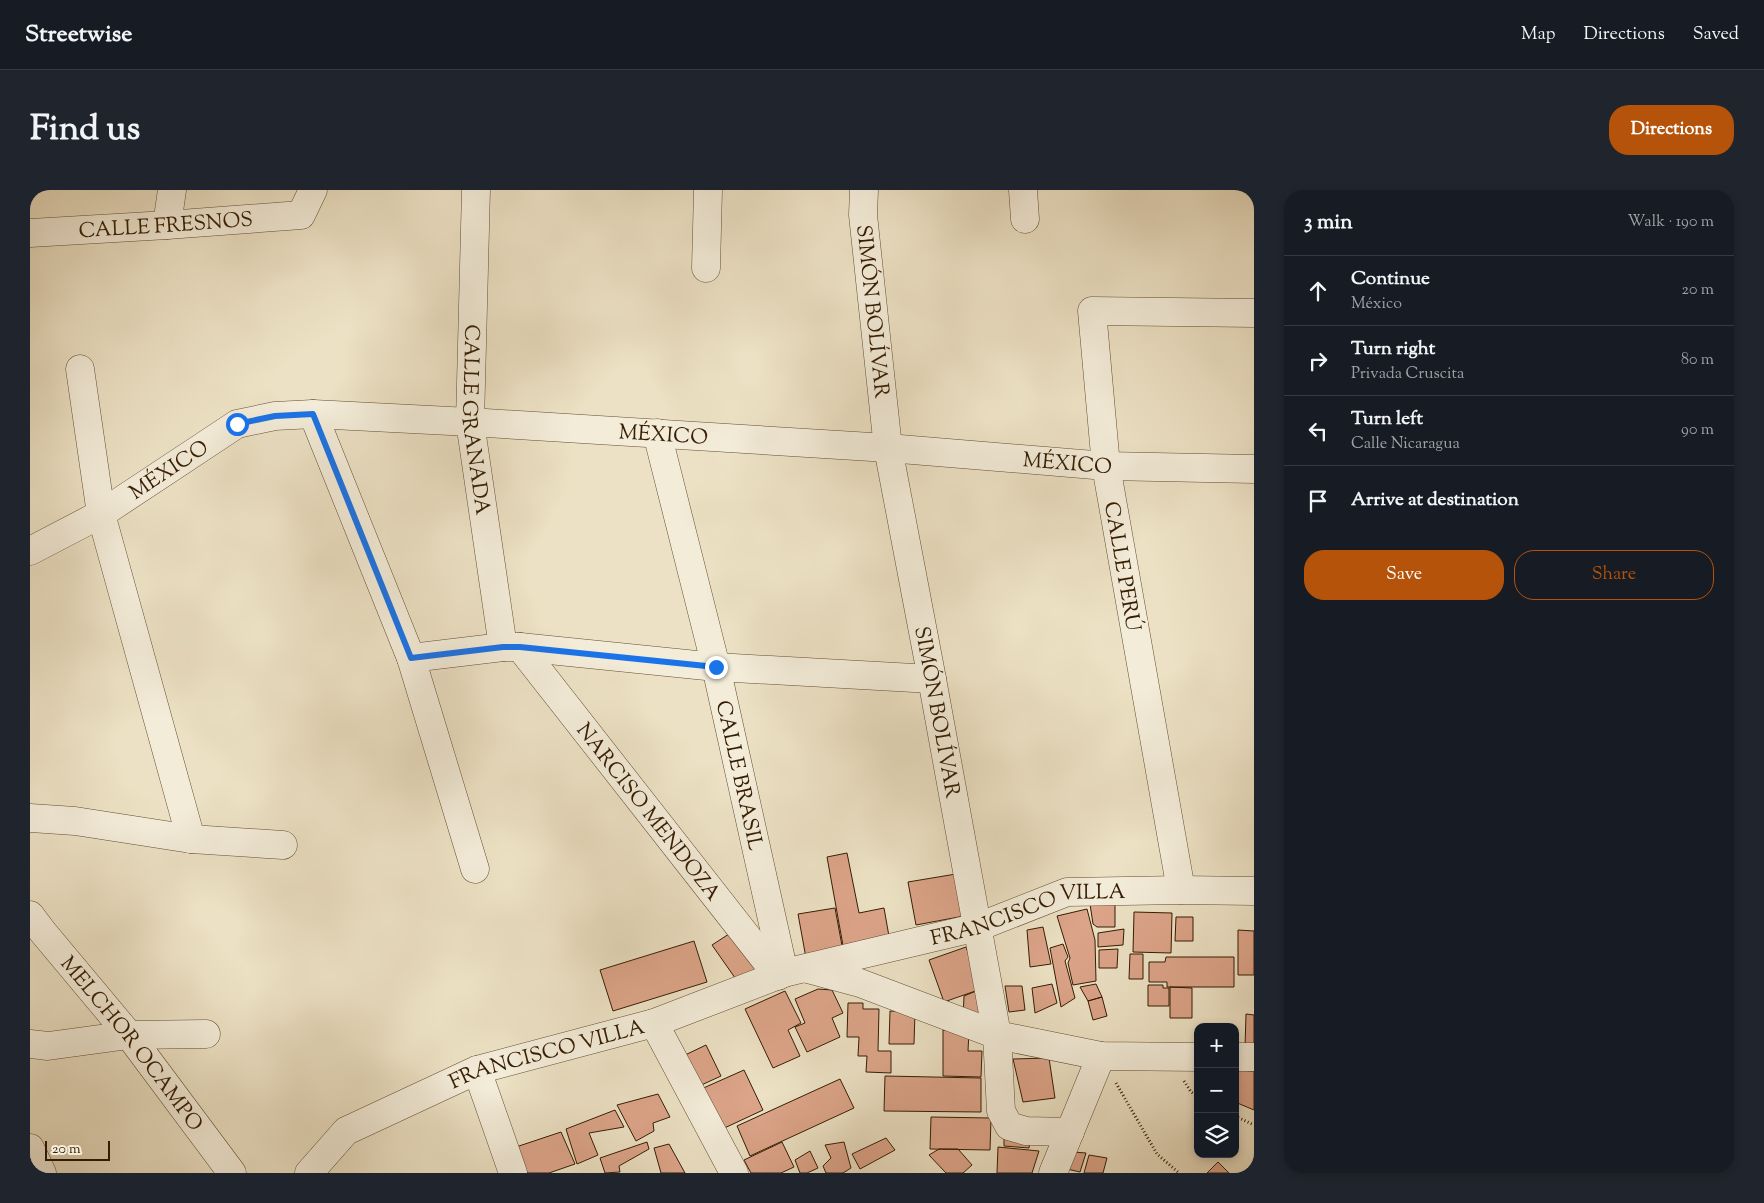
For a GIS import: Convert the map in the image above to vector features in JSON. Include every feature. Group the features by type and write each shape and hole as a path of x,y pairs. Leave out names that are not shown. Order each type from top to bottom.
{"street":[{"path":"167,225 172,190"},
{"name":"CALLE FRESNOS","path":"30,233 301,215 313,190"},
{"name":"CALLE GRANADA","path":"476,190 470,422 512,647"},
{"path":"706,268 708,190"},
{"name":"SIMÓN BOLÍVAR","path":"864,190 863,215 888,448 997,1035 1001,1111 1009,1126 1026,1131 1070,1132"},
{"path":"1023,190 1025,219"},
{"name":"CALLE PERÚ","path":"1181,890 1106,466 1092,311 1254,312"},
{"name":"MÉXICO","path":"80,369 101,514 191,839"},
{"path":"313,414 411,658 475,870"},
{"name":"MÉXICO","path":"30,552 101,514 237,424 275,416 313,414 657,433 888,448 1106,466 1254,469"},
{"name":"CALLE BRASIL","path":"657,433 716,667 789,972"},
{"path":"411,658 512,647 716,667 932,679"},
{"name":"NARCISO MENDOZA","path":"512,647 789,972"},
{"path":"30,818 75,821 191,839 283,845"},
{"name":"FRANCISCO VILLA","path":"308,1173 346,1131 477,1070 654,1023 789,972 978,927 1067,892 1254,891"},
{"name":"MELCHOR OCAMPO","path":"34,926 129,1035 232,1173"},
{"path":"789,972 860,983 997,1035 1101,1056 1194,1057"},
{"path":"654,1023 734,1173"},
{"path":"30,1044 48,1046 129,1035 206,1034"},
{"path":"1054,1173 1101,1056"},
{"path":"1239,1057 1254,1057"},
{"path":"477,1070 513,1173"},
{"path":"30,1148 42,1173"}],"path":[{"path":"1101,1056 1157,1154 1180,1173"},
{"path":"1239,1118 1254,1125"}],"building":[{"path":"847,853 859,913 884,908 890,942 844,951 827,857"},
{"path":"956,874 964,916 916,925 908,882"},
{"path":"1090,904 1115,904 1115,927 1097,927 1093,924"},
{"path":"835,908 843,951 806,958 798,914"},
{"path":"1087,909 1095,940 1096,981 1073,985 1068,963 1070,958 1057,916"},
{"path":"1134,912 1172,913 1171,953 1133,952"},
{"path":"1176,917 1193,917 1193,941 1175,941"},
{"path":"1043,927 1051,964 1030,967 1027,930"},
{"path":"1124,929 1123,945 1098,947 1098,933"},
{"path":"1238,930 1254,931 1254,975 1238,975"},
{"path":"732,932 759,971 740,985 712,945"},
{"path":"694,941 707,982 613,1011 600,970"},
{"path":"1063,944 1068,957 1065,961 1075,998 1061,1007 1050,948"},
{"path":"966,947 981,989 944,1002 929,960"},
{"path":"1118,949 1117,968 1099,968 1099,950"},
{"path":"1130,954 1143,954 1143,979 1129,979"},
{"path":"1166,957 1234,957 1234,987 1167,987 1167,982 1149,982 1149,962 1165,962"},
{"path":"1052,984 1057,1003 1035,1013 1032,988"},
{"path":"1096,984 1102,997 1088,1001 1080,987"},
{"path":"1148,985 1163,985 1163,988 1169,988 1169,1006 1148,1006"},
{"path":"1005,986 1022,986 1025,1010 1009,1012"},
{"path":"1170,987 1192,988 1192,1018 1170,1018"},
{"path":"818,989 832,990 843,1013 832,1018 840,1037 807,1052 795,1027 805,1023 795,999"},
{"path":"981,989 980,1020 963,1019 964,996"},
{"path":"785,991 801,1023 788,1030 800,1056 773,1068 745,1009"},
{"path":"1102,997 1107,1016 1093,1020 1088,1001"},
{"path":"848,1003 863,1003 863,1009 879,1009 878,1051 891,1051 891,1073 866,1072 867,1056 858,1056 859,1037 847,1037"},
{"path":"890,1011 915,1012 914,1044 889,1044"},
{"path":"1246,1014 1254,1015 1254,1047 1245,1047"},
{"path":"943,1030 969,1031 968,1051 982,1051 981,1077 943,1076"},
{"path":"706,1045 721,1076 697,1087 683,1056"},
{"path":"1049,1058 1055,1098 1023,1102 1013,1059"},
{"path":"744,1070 763,1110 718,1131 699,1090"},
{"path":"1239,1070 1254,1071 1254,1110 1239,1104"},
{"path":"885,1076 981,1078 981,1112 884,1111"},
{"path":"840,1079 854,1108 750,1156 737,1126"},
{"path":"658,1094 670,1117 653,1123 654,1131 636,1141 617,1105"},
{"path":"615,1110 624,1127 589,1133 598,1155 577,1164 566,1129"},
{"path":"931,1117 991,1118 990,1150 930,1149"},
{"path":"561,1132 575,1164 549,1173 527,1173 516,1147"},
{"path":"1004,1133 1031,1134 1029,1148 1004,1146"},
{"path":"886,1138 895,1150 860,1169 852,1154"},
{"path":"647,1142 649,1149 619,1166 620,1172 605,1173 600,1158"},
{"path":"782,1142 794,1167 781,1173 751,1173 744,1160"},
{"path":"844,1142 851,1168 843,1173 826,1173 823,1166 831,1158 825,1145"},
{"path":"669,1144 685,1173 661,1173 654,1148"},
{"path":"998,1147 1039,1151 1032,1173 997,1173"},
{"path":"939,1149 958,1149 972,1165 963,1173 946,1173 929,1155"},
{"path":"810,1151 818,1168 807,1173 800,1173 795,1160"},
{"path":"1073,1152 1086,1153 1080,1172 1067,1169"},
{"path":"1089,1155 1107,1158 1103,1173 1084,1173"},
{"path":"1218,1162 1229,1173 1207,1173"}],"route":[{"path":"237,424 275,416 313,414 411,658 503,647 520,647 716,667"}]}
